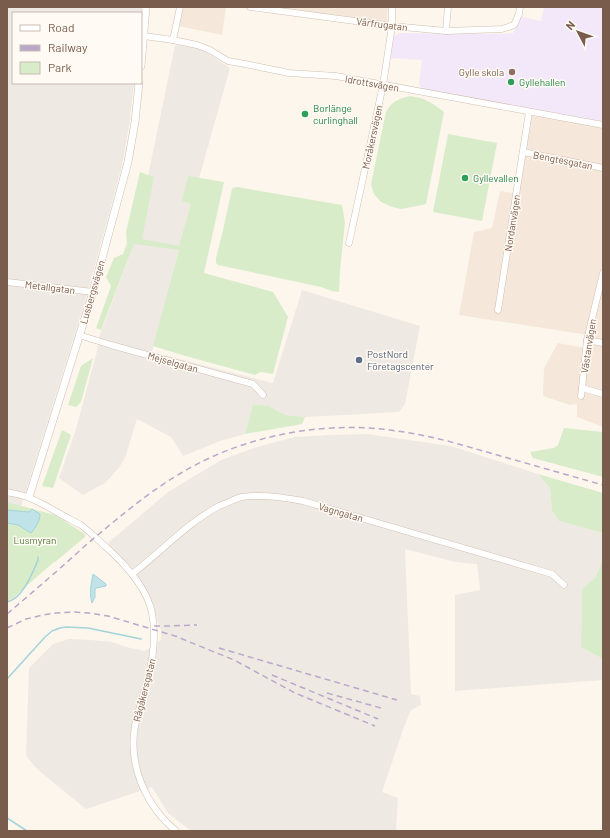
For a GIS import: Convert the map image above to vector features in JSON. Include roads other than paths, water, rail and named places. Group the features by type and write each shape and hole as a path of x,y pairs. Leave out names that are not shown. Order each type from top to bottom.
{"street":[{"path":"142,56 146,7"},
{"path":"174,40 180,7"},
{"name":"Vårfrugatan","path":"250,7 392,26 446,31 502,29 514,25 519,14 520,7"},
{"name":"Moråkersvägen","path":"349,243 383,85 392,26 392,7"},
{"path":"446,31 448,7"},
{"name":"Idrottsvägen","path":"144,36 197,45 228,60 289,73 336,76 603,126"},
{"name":"Lusbergsvägen","path":"29,497 93,292 128,162 135,122 139,84"},
{"name":"Nordanvägen","path":"498,310 529,112"},
{"name":"Bengtesgatan","path":"523,152 603,168"},
{"name":"Västanvägen","path":"581,396 587,340 603,273"},
{"name":"Metallgatan","path":"7,282 93,292"},
{"name":"Mejselgatan","path":"79,335 253,384 263,395"},
{"path":"587,340 603,343"},
{"path":"582,388 603,394"},
{"name":"Rågåkersgatan","path":"7,492 29,497 81,526 113,554 132,574 144,592 152,613 153,652 149,674 135,726 135,757 142,787 150,802 166,822 176,831"},
{"name":"Vagngatan","path":"132,574 208,512 242,497 279,496 303,501 552,574 564,585"}],"water":[{"path":"32,509 40,514 37,524 31,533 18,525 7,523 7,510 29,512"},
{"path":"93,574 106,584 106,586 96,588 95,597 92,603 90,593"}],"waterway":[{"path":"7,602 13,600 22,591 33,572 38,557"},
{"path":"7,679 45,637 52,631 60,628 88,628 141,639"},
{"path":"7,818 27,831"}],"railway":[{"path":"7,614 87,544 144,498 168,481 206,460 231,449 258,440 313,429 369,428 405,432 454,443 603,485"},
{"path":"7,628 26,619 56,613 73,612 108,616 175,636 234,660 295,693 375,726"},
{"path":"154,626 197,625"},
{"path":"219,648 397,700"},
{"path":"272,675 378,719"},
{"path":"327,693 381,708"}],"place":[{"name":"Gylle skola","path":"512,72"},
{"name":"Gyllehallen","path":"511,82"},
{"name":"Borlänge curlinghall","path":"305,114"},
{"name":"Gyllevallen","path":"465,178"},
{"name":"PostNord Företagscenter","path":"359,360"}],"park label":[{"name":"Lusmyran","path":"35,540"}]}
